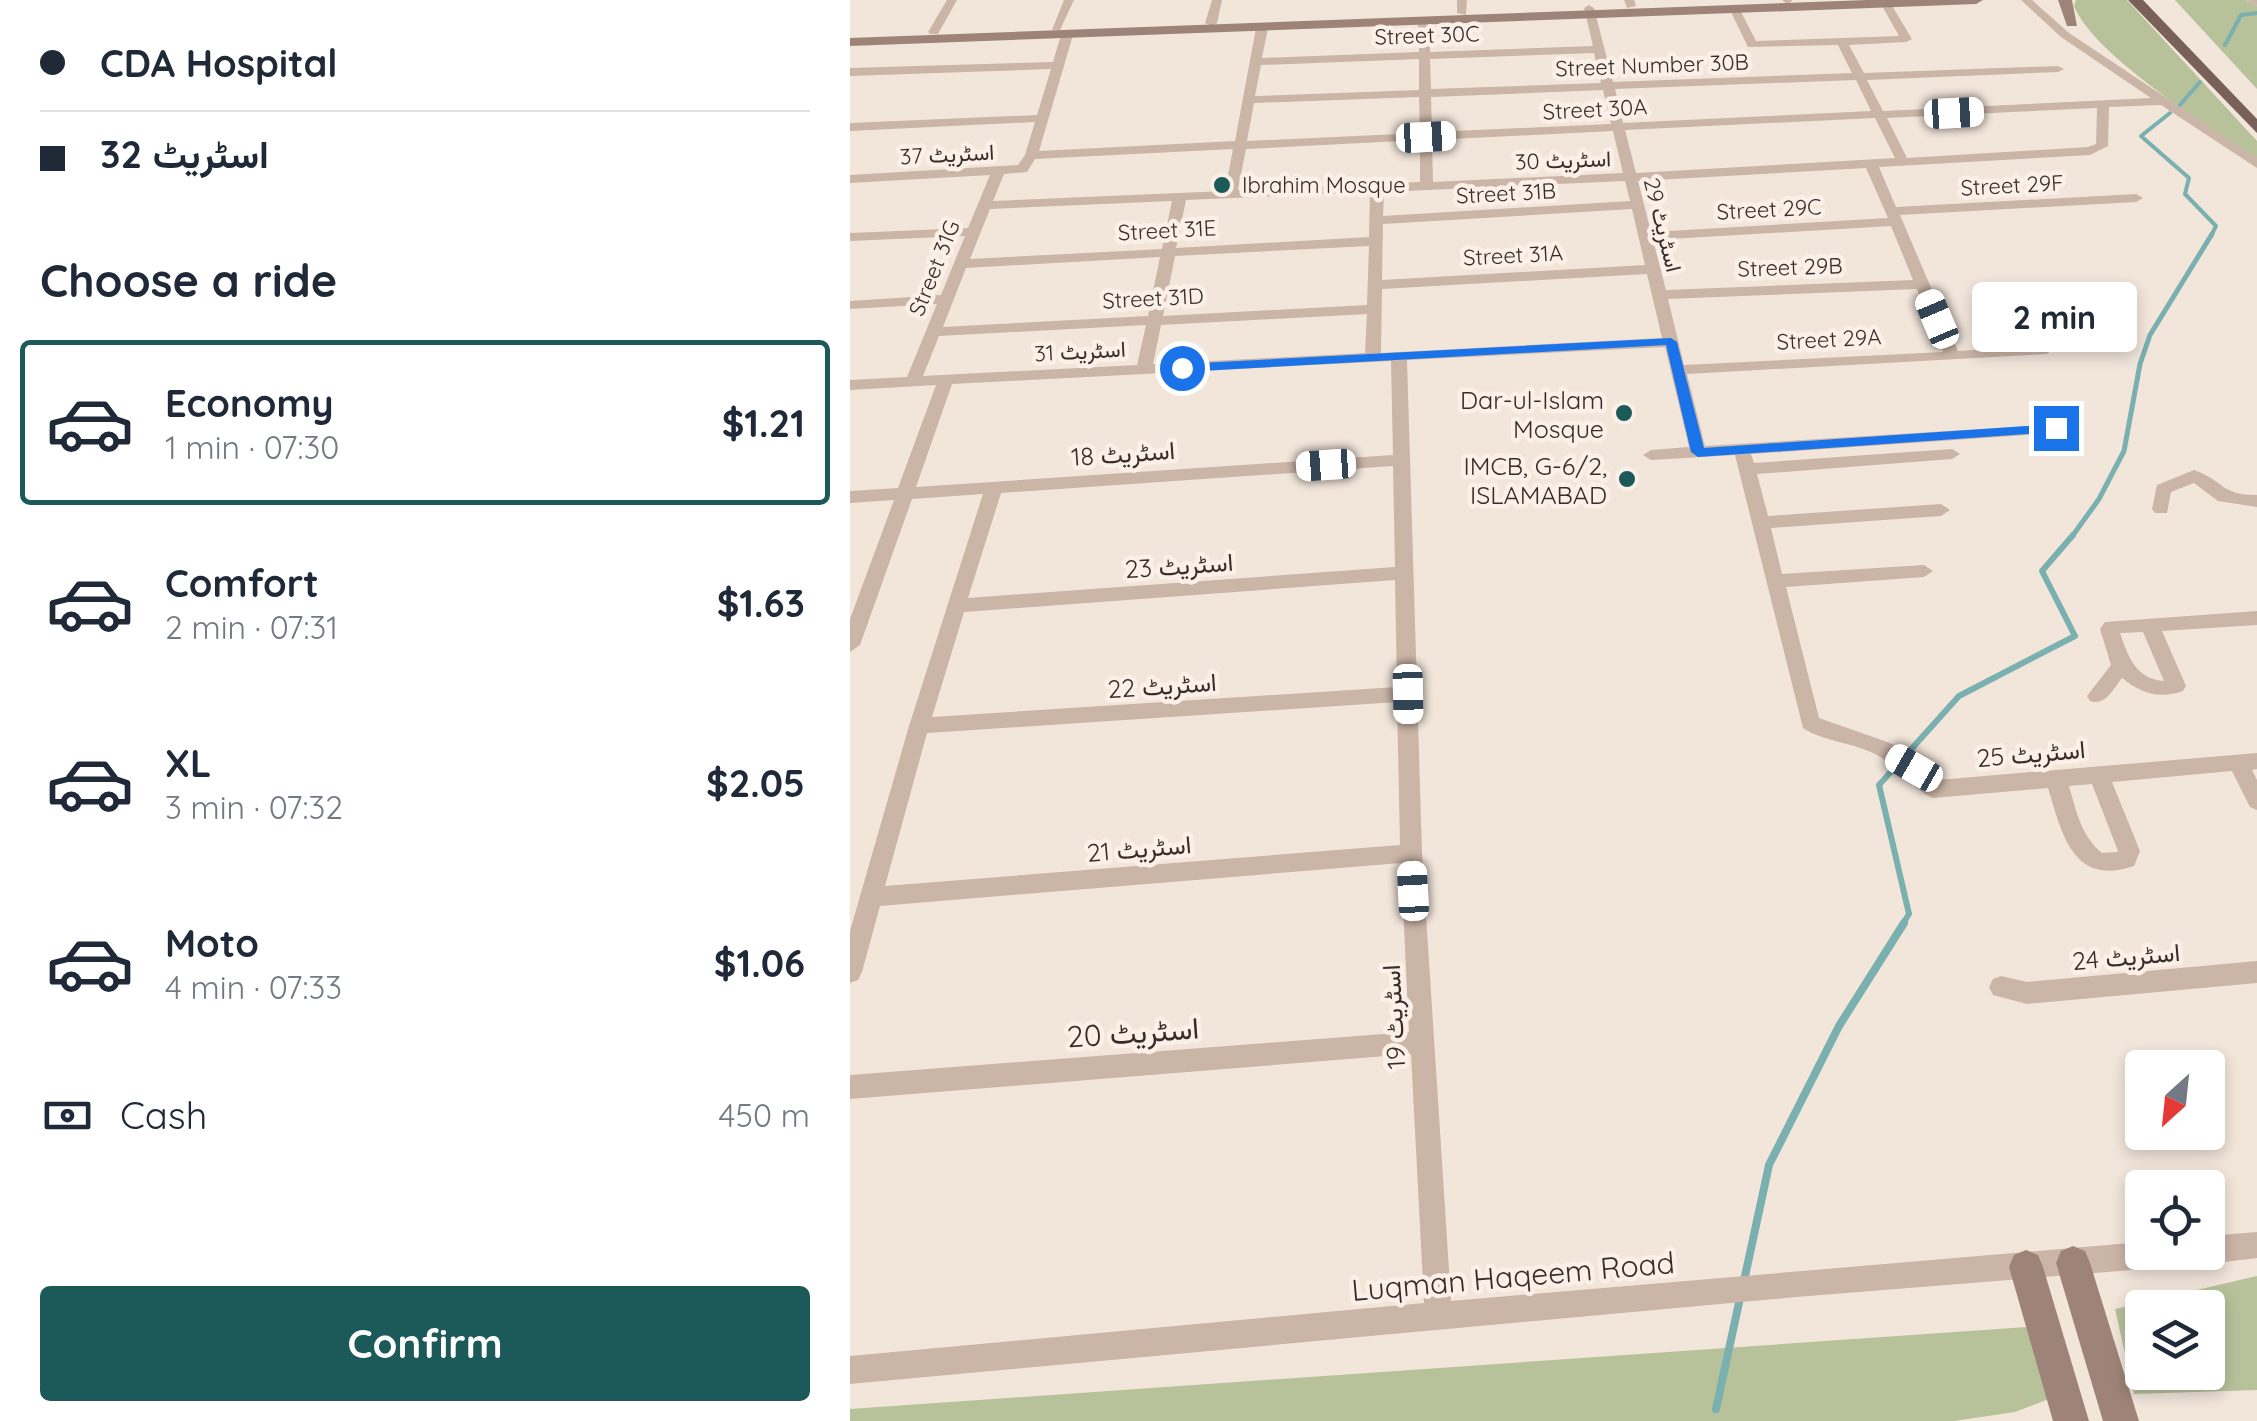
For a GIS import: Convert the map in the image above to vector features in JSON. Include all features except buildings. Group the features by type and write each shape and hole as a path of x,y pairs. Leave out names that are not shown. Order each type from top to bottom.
{"main road":[{"path":"2143,3 2257,107"},
{"path":"2143,3 2257,128"}],"street":[{"path":"934,32 952,0"},
{"name":"اسٹریٹ 37","path":"850,178 1022,168 1031,155 1058,65 1069,0"},
{"path":"1211,23 1216,0"},
{"path":"850,42 1462,6 1591,12 1630,3 1799,0"},
{"path":"850,35 1262,28 1591,12 1976,0"},
{"path":"2026,0 2065,34 2257,164"},
{"path":"2044,0 2115,60 2130,79"},
{"path":"2065,0 2072,23"},
{"path":"1735,10 1749,44 1906,40 1886,4"},
{"name":"اسٹریٹ 29","path":"1591,12 1698,452"},
{"path":"1424,22 1426,186"},
{"path":"1231,194 1262,28"},
{"path":"1842,42 1904,162"},
{"name":"Street 30C","path":"1256,62 1600,48"},
{"path":"850,72 1058,65"},
{"name":"Street Number 30B","path":"1248,100 2058,69"},
{"name":"Street 30A","path":"1031,155 2161,101"},
{"name":"اسٹریٹ 30","path":"984,205 1631,177 2090,151 2102,146 2102,106"},
{"path":"850,127 1043,118"},
{"path":"1871,164 1952,354"},
{"name":"Street 31G","path":"913,382 998,172"},
{"path":"1373,358 1377,188"},
{"path":"1144,370 1180,196"},
{"name":"Street 29F","path":"1894,217 2136,198"},
{"name":"Street 31B","path":"1376,220 1638,205"},
{"name":"Street 29C","path":"1645,236 1894,217"},
{"path":"850,236 974,232"},
{"name":"Street 31E","path":"960,264 1376,242"},
{"name":"Street 31A","path":"1375,285 1653,269"},
{"name":"Street 29B","path":"1660,295 1922,284"},
{"path":"850,305 946,299"},
{"name":"Street 31D","path":"933,332 1374,309"},
{"name":"اسٹریٹ 31","path":"850,385 1671,342"},
{"name":"Street 29A","path":"1678,370 2042,351"},
{"name":"اسٹریٹ 19","path":"1399,356 1410,853 1438,1314"},
{"path":"852,636 946,380"},
{"path":"1745,459 2056,428"},
{"path":"1651,455 1698,452 1745,459 1952,454"},
{"name":"اسٹریٹ 25","path":"1745,459 1810,722 1815,728 1847,734 1876,746 1914,768 1933,789 2247,762"},
{"name":"اسٹریٹ 18","path":"850,497 1400,460"},
{"path":"2161,509 2163,489 2194,476 2208,481 2219,497 2230,502 2257,502"},
{"path":"850,972 919,726 994,487"},
{"path":"1760,523 1941,510"},
{"path":"1775,581 1924,571"},
{"name":"اسٹریٹ 23","path":"958,606 1404,573"},
{"path":"2150,625 2176,686 2155,689 2121,666 2109,629 2150,625 2257,618"},
{"path":"2097,696 2121,666"},
{"name":"اسٹریٹ 22","path":"919,726 1408,694"},
{"path":"2247,762 2257,800"},
{"path":"2056,778 2082,851 2093,861 2118,864 2129,851 2099,774"},
{"name":"اسٹریٹ 21","path":"872,897 1410,853"},
{"name":"اسٹریٹ 24","path":"2000,987 2027,993 2257,972"},
{"name":"اسٹریٹ 20","path":"850,1087 1422,1042"},
{"path":"2225,1248 2257,1245"},
{"name":"Luqman Haqeem Road","path":"850,1370 1796,1282 2125,1258"},
{"path":"2073,1263 2121,1421"},
{"path":"2026,1267 2071,1421"}],"green space":[{"path":"2076,0 2127,0 2257,141 2257,159 2128,68 2086,26 2074,6"},
{"path":"2175,0 2246,0 2257,6 2257,89"},
{"path":"2257,1276 2257,1390 2134,1394 2133,1390 2225,1390 2225,1290 2197,1290"},
{"path":"2125,1307 2125,1354 2115,1309"},
{"path":"2027,1327 2049,1399 2015,1412 1954,1421 850,1421 850,1409"}],"waterway":[{"path":"2225,45 2241,15 2257,13"},
{"path":"2179,106 2200,82"},
{"path":"2170,113 2141,136 2189,178 2185,194 2216,226 2212,234"},
{"path":"2071,538 2099,499 2124,451 2140,364 2150,335 2212,234"},
{"path":"1902,925 1909,914 1879,785 1959,696 2075,636 2042,571 2073,535"},
{"path":"1744,1281 1769,1165 1839,1026 1904,923"},
{"path":"1716,1409 1740,1298"}],"place":[{"name":"Ibrahim Mosque","path":"1222,185"},
{"name":"Dar-ul-Islam Mosque","path":"1624,413"},
{"name":"IMCB, G-6/2, ISLAMABAD","path":"1627,479"}],"route":[{"path":"1182,368 1671,342 1698,452 2056,428"}]}
